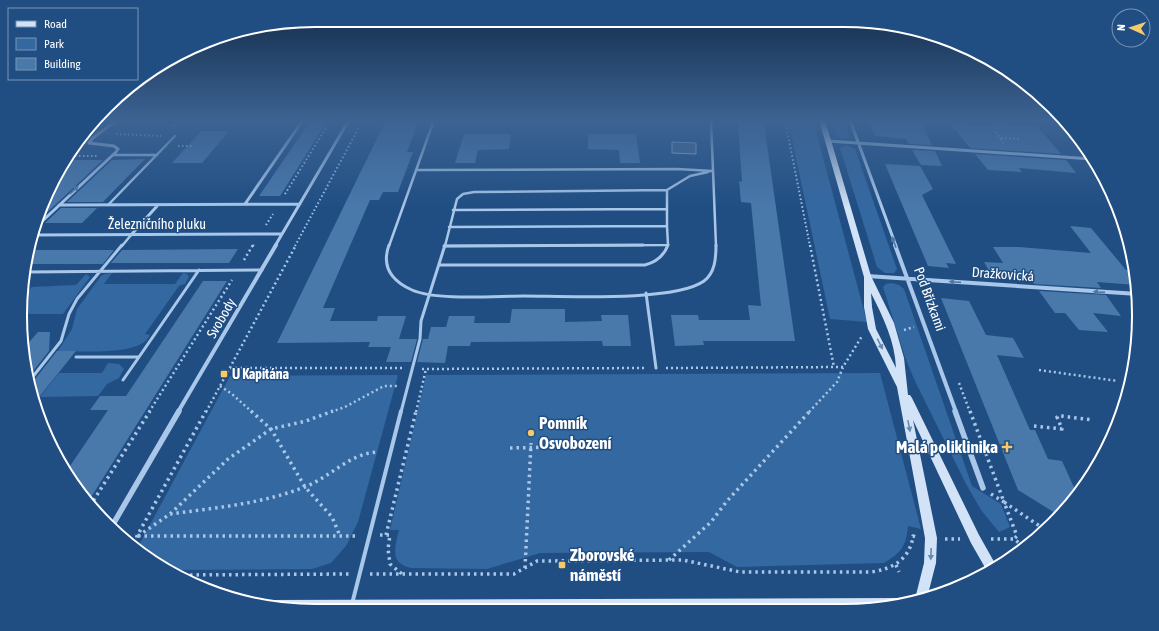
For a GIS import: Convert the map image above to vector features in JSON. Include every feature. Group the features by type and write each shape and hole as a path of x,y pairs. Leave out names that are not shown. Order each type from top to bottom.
{"street":[{"path":"43,220 118,149"},
{"path":"244,204 282,149"},
{"name":"Svobody","path":"114,523 331,149"},
{"path":"830,149 867,276 883,306 900,358 902,388 931,538 930,562 923,593"},
{"name":"Pod Břízkami","path":"860,149 983,488"},
{"path":"952,149 1085,159"},
{"path":"131,235 158,204"},
{"path":"59,205 300,204"},
{"name":"Železničního pluku","path":"38,236 282,234"},
{"path":"867,276 868,307 872,329 975,539 989,564"},
{"name":"Dražkovická","path":"867,276 1131,294"}],"lane":[{"path":"108,205 162,149"},
{"path":"424,149 386,259 390,272 402,285 415,292 429,294 600,296 672,291 694,286 703,282 712,272 715,266 716,250 712,149"},
{"path":"113,155 157,155"},
{"path":"417,170 677,169 713,171"},
{"path":"352,604 413,368 420,339 421,321 434,277 440,265 457,199 460,196 474,192 666,190 690,176 713,171"},
{"path":"440,265 652,263 661,257 668,245 666,190"},
{"path":"453,210 667,209"},
{"path":"449,227 667,226"},
{"path":"34,375 61,341 73,306 100,270 131,235"},
{"path":"444,246 668,245"},
{"path":"30,272 100,270 262,270"},
{"path":"123,380 199,270"},
{"path":"646,293 656,368"},
{"path":"76,357 139,357"}],"path":[{"path":"94,500 313,149"},
{"path":"136,541 347,149"},
{"path":"791,149 834,367"},
{"path":"899,331 924,324"},
{"path":"669,560 711,522 727,501 837,382 843,367 864,334"},
{"path":"419,369 843,367"},
{"path":"230,368 403,368"},
{"path":"426,369 388,535 390,564 404,574 514,574 537,561 669,560 701,562 740,572 871,572 884,570 896,565 909,552 913,544 913,536"},
{"path":"1039,370 1118,381"},
{"path":"956,376 1017,536 1014,539 1020,544"},
{"path":"220,386 232,394 271,430 285,451 305,487 332,517 340,536"},
{"path":"137,536 170,514 228,459 271,430 306,421 339,409 384,386 398,386"},
{"path":"1034,426 1062,429 1057,418 1061,416 1093,420"},
{"path":"525,568 531,442"},
{"path":"510,448 553,446"},
{"path":"170,514 276,497 305,487 329,475 362,454 380,452"},
{"path":"983,488 1040,527"},
{"path":"137,536 357,536"},
{"path":"944,540 956,539"},
{"path":"896,565 899,572"},
{"path":"190,575 312,574"}],"green space":[{"path":"794,149 821,149 867,322 830,319"},
{"path":"840,149 855,149 897,269 894,273 885,273 877,267"},
{"path":"112,273 104,284 175,284 183,273 187,274 189,277 185,284 179,286 145,334 150,335 147,340 139,345 131,348 111,351 58,351 72,329 77,309 101,276"},
{"path":"86,274 90,277 63,314 27,314 28,291 32,287 76,285"},
{"path":"892,283 899,285 904,289 972,486 1001,504 1010,527 999,532 981,510 966,484 914,379 905,357 883,287 886,284"},
{"path":"108,363 119,364 124,369 119,378 107,384 98,396 40,397 59,373 102,373"},
{"path":"880,373 921,529 908,526 906,539 902,548 884,563 737,567 709,552 540,553 487,569 411,568 404,566 396,558 395,548 399,530 390,530 426,375"},
{"path":"398,375 358,522 346,546 331,563 312,569 180,570 140,544 230,376"}],"shaded area":[{"path":"672,149 696,149 696,154 672,153"}],"building":[{"path":"184,149 213,149 202,163 172,163"},
{"path":"291,149 309,149 280,196 259,196"},
{"path":"372,149 408,149 407,152 413,152 398,192 383,192 379,200 370,200 323,308 335,308 330,321 377,321 378,316 406,316 399,339 417,339 411,362 386,362 391,347 368,347 370,342 277,343"},
{"path":"459,149 495,149 478,150 475,163 455,163"},
{"path":"602,149 638,149 640,163 620,163 619,150"},
{"path":"740,149 768,149 795,341 703,341 704,345 675,346 671,315 698,315 699,320 750,320 748,305 761,306 751,203 741,202 739,181 742,182"},
{"path":"992,149 1057,149 1061,154"},
{"path":"912,150 935,151 942,166 921,165"},
{"path":"975,154 1066,160 1076,173 1019,168 1022,172 988,170"},
{"path":"145,159 103,202 67,202 112,160"},
{"path":"73,160 103,160 46,214 57,188"},
{"path":"885,164 920,166 933,189 922,195 956,264 946,263 949,268 928,266"},
{"path":"61,208 97,208 82,223 45,223"},
{"path":"1070,226 1091,228 1126,270 1128,270 1130,285 1097,282 1101,288 1034,284 1030,278 992,276 984,262 1003,263 993,247 1019,247 1091,253"},
{"path":"238,249 229,263 111,263 122,250"},
{"path":"35,250 114,250 103,264 32,264"},
{"path":"203,281 227,281 91,497 70,466 108,410 90,410 100,396 126,396"},
{"path":"1039,291 1106,295 1121,316 1093,313 1108,332 1079,330 1065,313 1055,313"},
{"path":"941,298 969,301 986,335 1013,338 1024,358 997,355 1030,430 1035,430 1048,459 1062,461 1074,488 1054,513 1018,490"},
{"path":"512,309 565,309 565,322 602,321 601,315 628,315 631,346 603,346 602,341 471,342 470,346 448,346 445,363 417,362 423,339 428,339 431,327 446,327 449,316 475,316 474,323 510,323"},
{"path":"38,332 50,332 49,351 33,371 29,353 28,343"},
{"path":"57,351 76,351 39,397 35,380"}],"place":[{"name":"U Kapitána","path":"224,374"},
{"name":"Pomník Osvobození","path":"531,433"},
{"name":"Malá poliklinika","path":"1007,447"},
{"name":"Zborovské náměstí","path":"562,565"}]}
